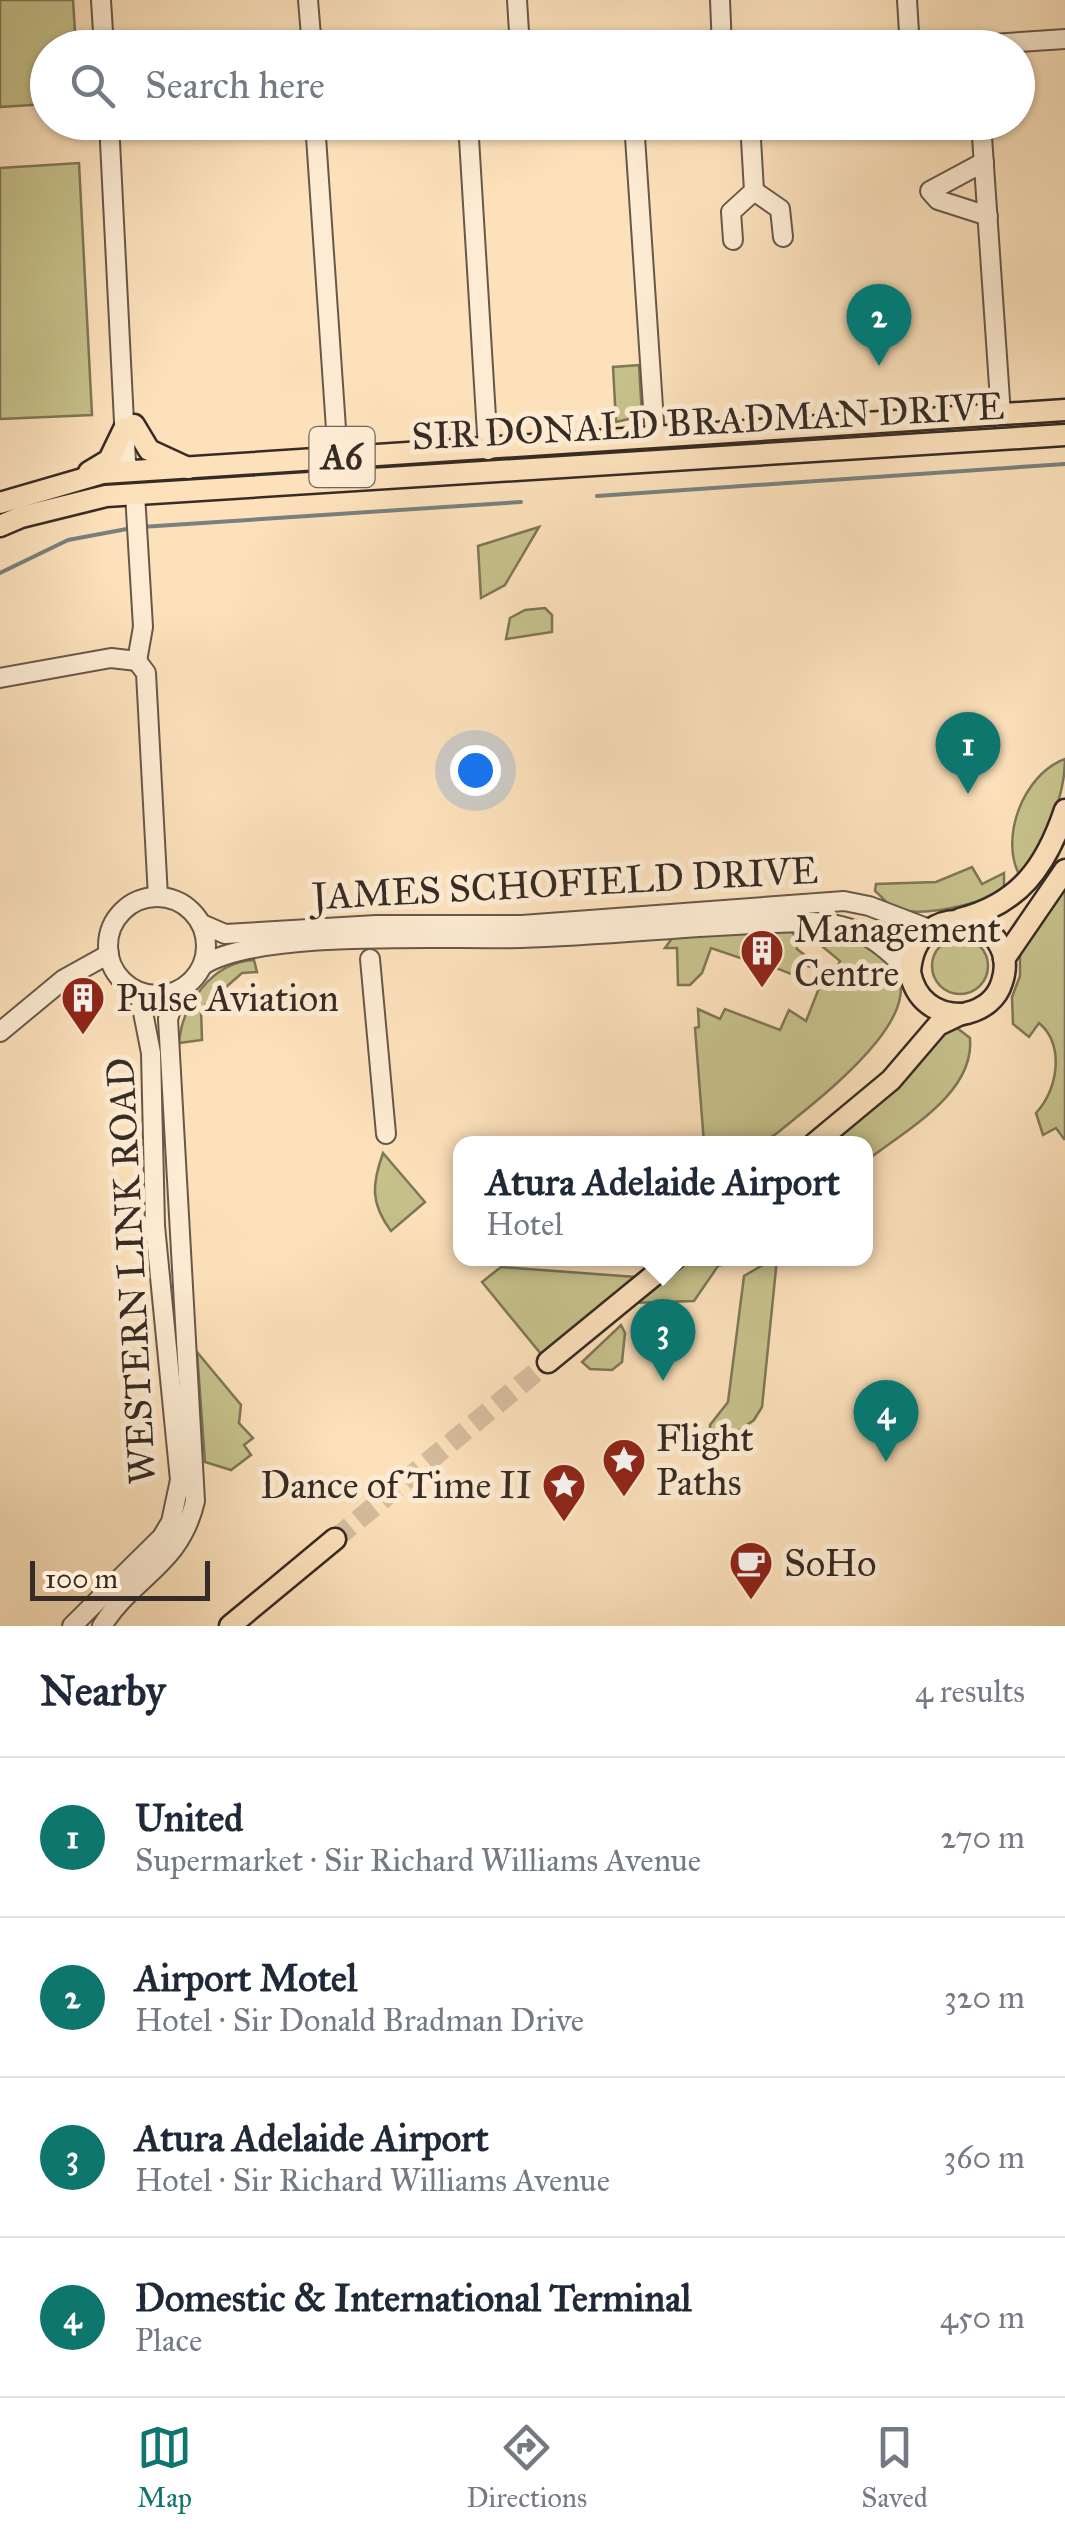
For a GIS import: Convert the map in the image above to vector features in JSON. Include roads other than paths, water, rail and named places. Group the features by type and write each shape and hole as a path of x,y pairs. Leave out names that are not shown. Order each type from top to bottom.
{"main road":[{"name":"SIR DONALD BRADMAN DRIVE","path":"0,503 73,479 131,471 1065,410"},
{"path":"73,479 109,460 129,427 153,453 192,469"},
{"name":"SIR DONALD BRADMAN DRIVE","path":"0,526 20,517 106,496 1065,435"},
{"path":"655,437 668,448 784,451"},
{"path":"106,496 131,471 178,491"},
{"path":"965,1013 943,1012 925,1002 910,972 911,956 929,929 1001,906 1022,890 1041,866 1064,816"},
{"path":"824,1136 891,1080 938,1025 984,1006 998,990 1004,959 1065,870"},
{"path":"958,920 983,927 993,936 1004,959"},
{"path":"548,1362 665,1266"},
{"path":"230,1626 336,1539"}],"street":[{"path":"101,0 103,30"},
{"path":"308,0 310,30"},
{"path":"517,0 519,30"},
{"path":"720,0 721,30"},
{"path":"907,0 909,30"},
{"path":"1035,41 1065,39"},
{"path":"110,140 129,427 136,461 131,471"},
{"path":"315,140 338,458"},
{"path":"469,140 488,450"},
{"path":"635,140 655,437"},
{"path":"751,140 754,191"},
{"path":"983,140 1001,415"},
{"path":"984,162 930,191 938,200 988,216"},
{"path":"754,191 780,208 782,237"},
{"path":"733,240 731,212 754,191"},
{"path":"136,494 143,627 136,661"},
{"path":"0,678 111,658 136,661 146,673 158,897"},
{"path":"158,897 184,904 202,924 206,940 203,964 193,980 177,992 139,992 119,977 109,954 110,932 120,914 137,902 158,897"},
{"name":"JAMES SCHOFIELD DRIVE","path":"202,924 225,934 376,925 522,925 844,901 870,906 929,929"},
{"name":"JAMES SCHOFIELD DRIVE","path":"203,964 226,950 369,940 522,938 837,923 870,933 910,972"},
{"path":"369,940 386,1134"},
{"path":"0,1032 64,979 109,954"},
{"name":"WESTERN LINK ROAD","path":"72,1626 162,1537 172,1522 180,1480 155,1226 151,1053 139,992"},
{"name":"WESTERN LINK ROAD","path":"102,1626 115,1608 173,1554 190,1522 195,1501 168,1020 177,992"}],"waterway":[{"path":"597,496 1065,464"},
{"path":"141,527 521,502"},
{"path":"0,573 68,540 132,528"}],"tunnel":[{"path":"335,1539 548,1362"}],"place":[{"name":"Airport Motel","path":"879,366"},
{"name":"United","path":"968,794"},
{"name":"Management Centre","path":"762,989"},
{"name":"Pulse Aviation","path":"83,1036"},
{"name":"Atura Adelaide Airport","path":"663,1381"},
{"name":"Domestic & International Terminal","path":"886,1462"},
{"name":"Flight Paths","path":"624,1498"},
{"name":"Dance of Time II","path":"564,1523"},
{"name":"SoHo","path":"751,1601"}]}
